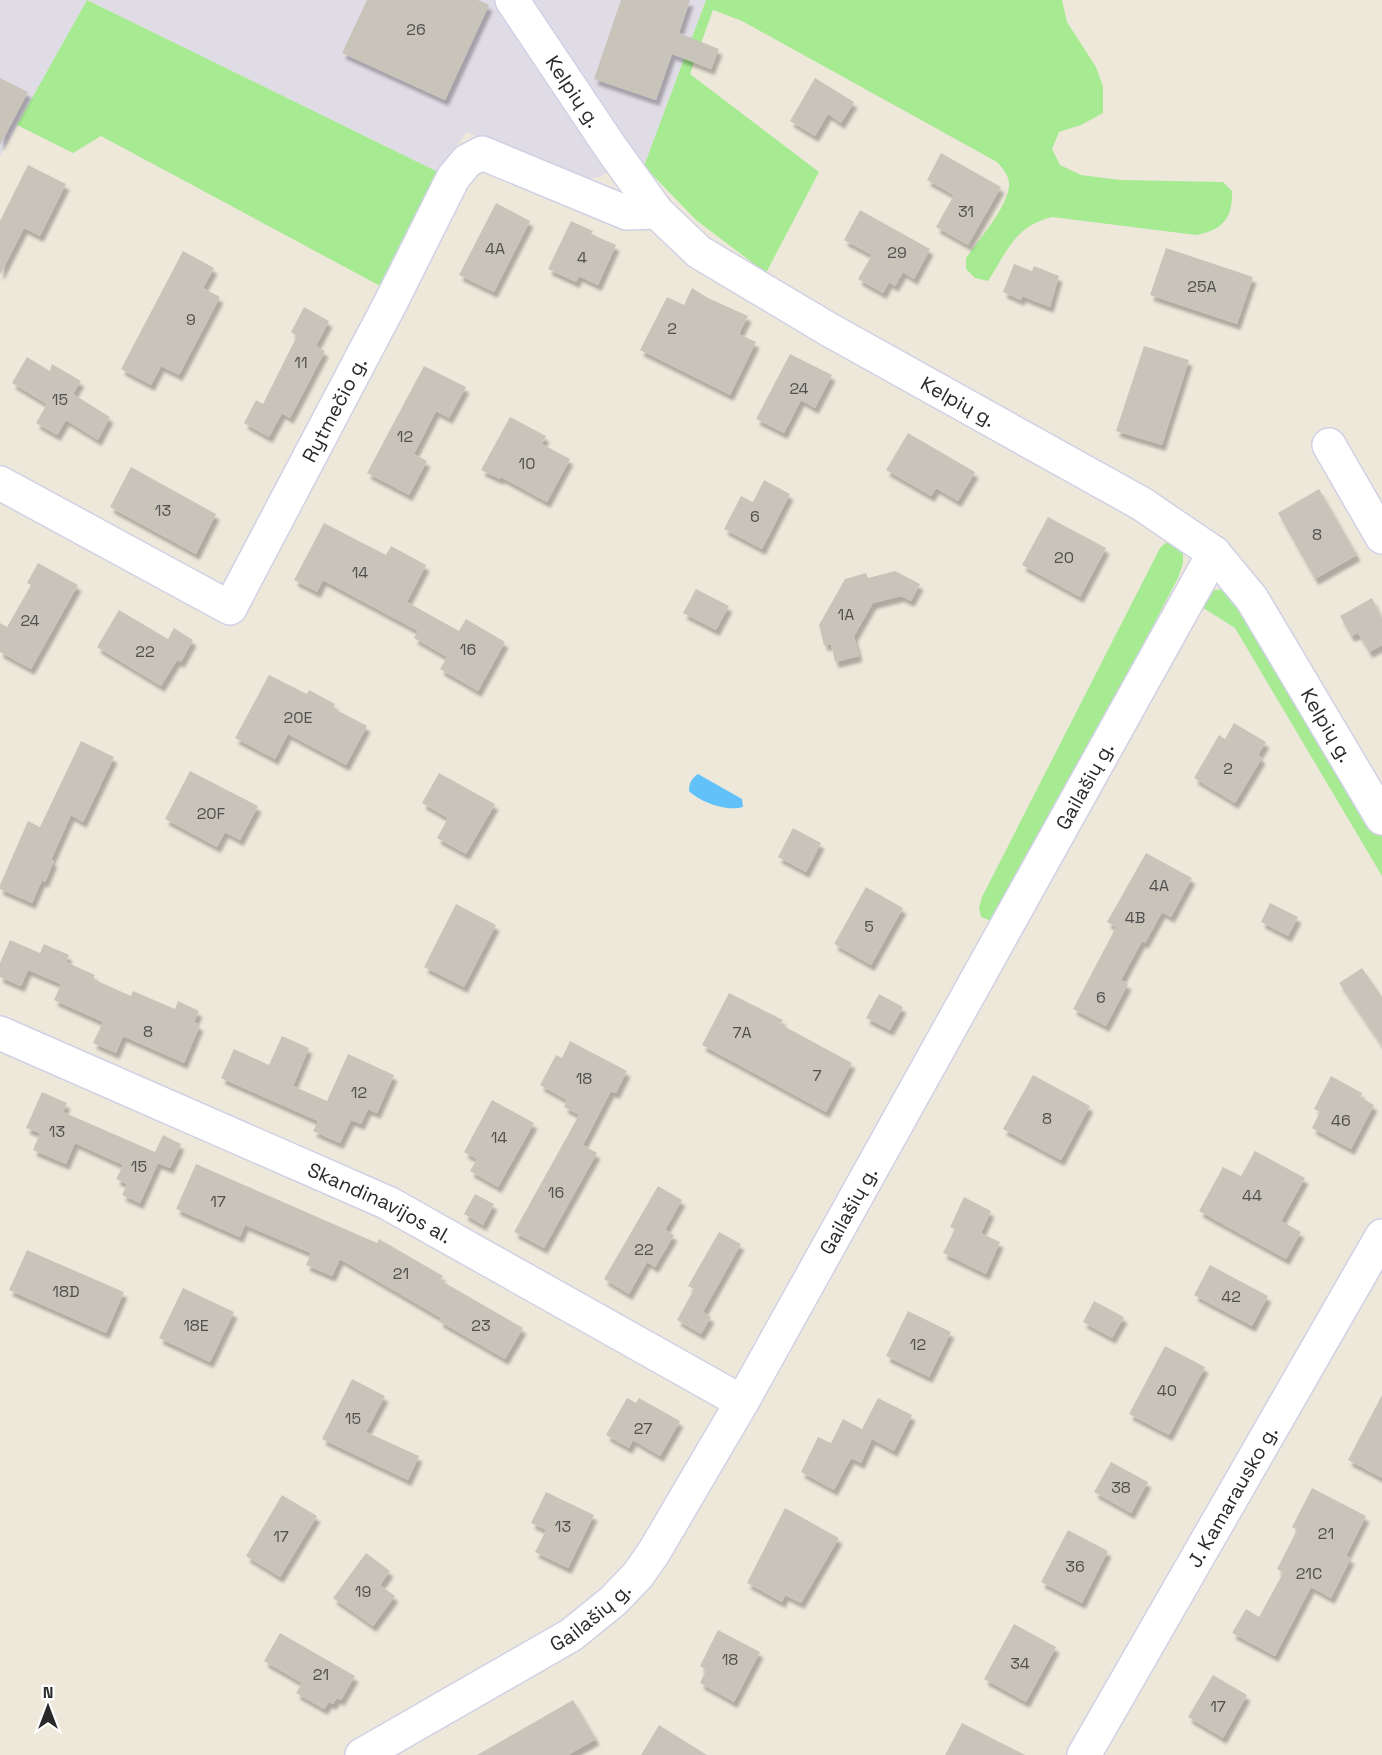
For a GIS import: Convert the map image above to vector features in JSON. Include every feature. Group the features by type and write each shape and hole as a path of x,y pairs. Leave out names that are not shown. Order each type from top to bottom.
{"street":[{"name":"Kelpių g.","path":"512,0 611,148 657,212 699,252 828,329 1142,504 1214,553 1252,599 1382,818"},
{"name":"Rytmečio g.","path":"0,483 230,608 391,302 453,178 467,161 482,153 627,213 657,212"},
{"path":"1329,445 1382,537"},
{"name":"Gailašių g.","path":"371,1753 571,1635 613,1602 638,1575 654,1552 742,1402 1214,553"},
{"name":"Skandinavijos al.","path":"0,1033 388,1203 742,1402"},
{"name":"J. Kamarausko g.","path":"1084,1755 1382,1236"}],"shaded area":[{"path":"0,0 87,0 0,156"},
{"path":"87,0 706,0 644,166 615,169 599,177 583,180 467,132 438,172"}],"green space":[{"path":"87,0 438,172 382,287 101,136 73,153 17,125"},
{"path":"706,0 1062,0 1067,22 1096,67 1103,86 1103,113 1081,125 1059,132 1052,149 1060,165 1081,175 1120,180 1223,182 1232,191 1228,216 1213,230 1196,235 1052,217 1029,226 1021,233 1007,250 988,281 975,278 966,269 966,258 993,222 1008,191 1008,177 997,162 742,21 713,10 690,74 819,172 766,273 696,220 644,166"},
{"path":"1171,538 1183,548 1183,563 1178,578 997,923 981,917 979,908 982,897 1160,548"},
{"path":"1225,589 1247,608 1382,834 1382,876 1235,628 1197,604 1208,591"}],"water":[{"path":"698,774 742,799 743,807 722,807 694,795 689,791 689,786"}],"building":[{"path":"367,0 478,0 489,5 445,100 342,53"},
{"path":"621,0 690,0 679,33 719,49 711,69 672,54 656,100 594,79"},
{"path":"0,78 28,92 0,145"},
{"path":"815,78 854,102 841,123 828,114 815,136 790,121"},
{"path":"941,153 1001,187 968,245 936,227 954,195 927,180"},
{"path":"28,165 66,184 40,236 24,228 0,275 0,221"},
{"path":"496,203 530,221 494,292 459,275"},
{"path":"860,210 930,249 914,279 903,272 895,286 889,282 883,293 858,279 872,255 844,240"},
{"path":"571,221 593,231 591,234 616,245 598,285 579,276 576,282 548,269"},
{"path":"1166,248 1253,277 1237,324 1150,295"},
{"path":"183,251 214,268 203,288 220,297 179,375 161,366 151,385 121,369"},
{"path":"1014,264 1032,271 1034,266 1059,276 1050,307 1022,296 1021,300 1003,292"},
{"path":"692,288 748,316 739,334 756,342 730,395 640,350 667,297 684,305"},
{"path":"304,307 329,321 316,346 325,351 290,418 282,413 269,437 244,423 256,400 263,404 297,336 291,332"},
{"path":"1144,346 1189,360 1162,445 1116,431"},
{"path":"790,354 832,375 815,408 801,400 784,433 756,419"},
{"path":"27,357 50,371 52,364 81,381 73,394 110,417 98,440 66,420 57,435 36,423 47,404 12,383"},
{"path":"424,366 466,387 449,418 436,411 414,454 427,461 409,495 367,473"},
{"path":"510,417 546,436 542,444 570,459 547,502 501,477 500,479 481,470"},
{"path":"908,433 975,472 958,501 936,488 931,496 886,470"},
{"path":"131,467 216,514 196,554 110,507"},
{"path":"764,480 790,494 762,549 724,529 741,496 753,502"},
{"path":"1319,489 1357,555 1315,579 1278,513"},
{"path":"1048,517 1106,548 1080,597 1022,565"},
{"path":"324,523 386,555 391,546 426,565 407,602 459,631 466,619 505,642 478,691 440,669 447,657 414,638 418,631 323,580 317,592 294,580"},
{"path":"38,563 78,585 31,669 0,652 0,623 7,627 31,585 27,583"},
{"path":"895,571 920,584 911,601 901,596 873,603 854,636 859,656 835,662 831,644 824,645 819,625 845,579 866,573 868,578"},
{"path":"696,589 729,606 716,630 683,613"},
{"path":"1372,598 1382,618 1382,645 1369,652 1358,633 1351,636 1340,616"},
{"path":"119,610 168,639 174,628 193,640 181,662 177,660 161,686 97,647"},
{"path":"269,675 307,694 309,690 335,704 333,708 367,726 346,765 288,734 275,759 235,738"},
{"path":"1234,723 1266,742 1258,755 1262,758 1235,803 1194,778 1219,735 1225,739"},
{"path":"81,741 114,757 83,822 71,815 51,860 54,861 45,882 42,880 32,903 0,889 0,885 28,821 40,827"},
{"path":"190,771 258,806 240,840 225,832 217,847 165,819"},
{"path":"439,773 495,804 466,854 437,838 448,818 422,803"},
{"path":"793,828 821,843 806,872 778,857"},
{"path":"1146,853 1192,878 1171,917 1162,912 1145,943 1142,941 1121,980 1128,984 1106,1026 1073,1009 1116,927 1107,922"},
{"path":"866,887 903,908 871,965 834,944"},
{"path":"1270,903 1298,917 1288,936 1261,922"},
{"path":"456,904 496,925 464,987 424,967"},
{"path":"10,940 40,953 44,944 69,955 66,962 95,975 93,979 131,996 133,991 175,1009 178,1001 199,1011 194,1022 200,1025 184,1063 123,1036 116,1053 93,1043 103,1022 54,1000 61,984 28,970 21,986 0,977 0,963"},
{"path":"1362,968 1382,997 1382,1046 1339,983"},
{"path":"729,993 783,1020 780,1024 852,1063 826,1112 702,1045"},
{"path":"879,994 903,1007 890,1030 866,1018"},
{"path":"282,1036 309,1048 293,1086 327,1101 348,1054 394,1075 377,1113 368,1109 361,1124 351,1120 340,1143 313,1131 318,1121 221,1078 234,1049 269,1065"},
{"path":"570,1041 627,1071 616,1093 611,1091 583,1145 597,1153 544,1248 514,1232 579,1115 564,1107 567,1100 540,1085 556,1055 562,1058"},
{"path":"1033,1075 1090,1106 1061,1160 1003,1129"},
{"path":"1331,1076 1362,1093 1360,1097 1374,1105 1351,1149 1312,1128 1320,1112 1314,1109"},
{"path":"42,1092 67,1103 63,1112 155,1152 163,1135 181,1144 170,1168 158,1163 140,1203 122,1195 127,1184 116,1179 123,1165 75,1143 66,1164 33,1150 40,1133 26,1128"},
{"path":"492,1100 534,1123 498,1187 470,1171 477,1159 464,1152"},
{"path":"1255,1151 1305,1178 1281,1221 1301,1232 1286,1259 1199,1211 1223,1167 1241,1176"},
{"path":"196,1164 377,1243 379,1239 443,1276 440,1280 523,1328 505,1359 439,1321 441,1318 340,1259 332,1276 306,1265 311,1253 245,1225 240,1237 176,1209"},
{"path":"658,1186 682,1200 665,1230 674,1235 655,1267 647,1262 629,1294 604,1279"},
{"path":"475,1194 494,1204 483,1225 464,1214"},
{"path":"964,1197 991,1211 981,1233 1000,1242 986,1274 943,1253 955,1229 950,1227"},
{"path":"719,1232 741,1244 703,1312 711,1317 701,1334 677,1320 694,1289 688,1286"},
{"path":"27,1250 124,1292 106,1333 9,1290"},
{"path":"1210,1265 1268,1296 1252,1326 1194,1295"},
{"path":"183,1288 234,1312 210,1362 159,1338"},
{"path":"1094,1301 1124,1317 1112,1338 1083,1322"},
{"path":"908,1311 951,1332 929,1377 886,1356"},
{"path":"1165,1346 1205,1367 1169,1435 1129,1414"},
{"path":"352,1379 385,1396 366,1432 419,1456 408,1480 322,1439"},
{"path":"1382,1395 1382,1478 1348,1460"},
{"path":"627,1398 636,1403 639,1398 680,1421 660,1456 633,1440 629,1448 606,1435"},
{"path":"878,1398 912,1415 894,1451 872,1439 861,1463 851,1458 834,1490 801,1472 818,1437 831,1443 843,1419 862,1429"},
{"path":"1111,1462 1148,1482 1131,1513 1094,1492"},
{"path":"1312,1488 1366,1516 1346,1556 1351,1558 1331,1598 1311,1587 1275,1656 1232,1633 1246,1609 1259,1617 1283,1573 1277,1569 1297,1530 1292,1527"},
{"path":"546,1492 594,1515 568,1568 535,1552 546,1530 531,1523"},
{"path":"282,1495 317,1516 280,1577 246,1556"},
{"path":"785,1508 839,1538 801,1603 785,1595 782,1602 747,1583"},
{"path":"1068,1530 1108,1551 1082,1603 1041,1582"},
{"path":"366,1553 390,1571 380,1585 395,1596 373,1626 333,1598"},
{"path":"1014,1624 1056,1647 1026,1702 984,1679"},
{"path":"718,1630 760,1652 734,1702 700,1683 706,1670 700,1666"},
{"path":"280,1633 355,1676 341,1700 337,1698 333,1704 329,1702 324,1709 296,1693 302,1683 264,1661"},
{"path":"1213,1675 1247,1695 1223,1738 1188,1717"},
{"path":"573,1700 596,1739 568,1755 477,1755"},
{"path":"962,1723 1025,1755 945,1755"},
{"path":"659,1725 707,1755 641,1755"}]}
